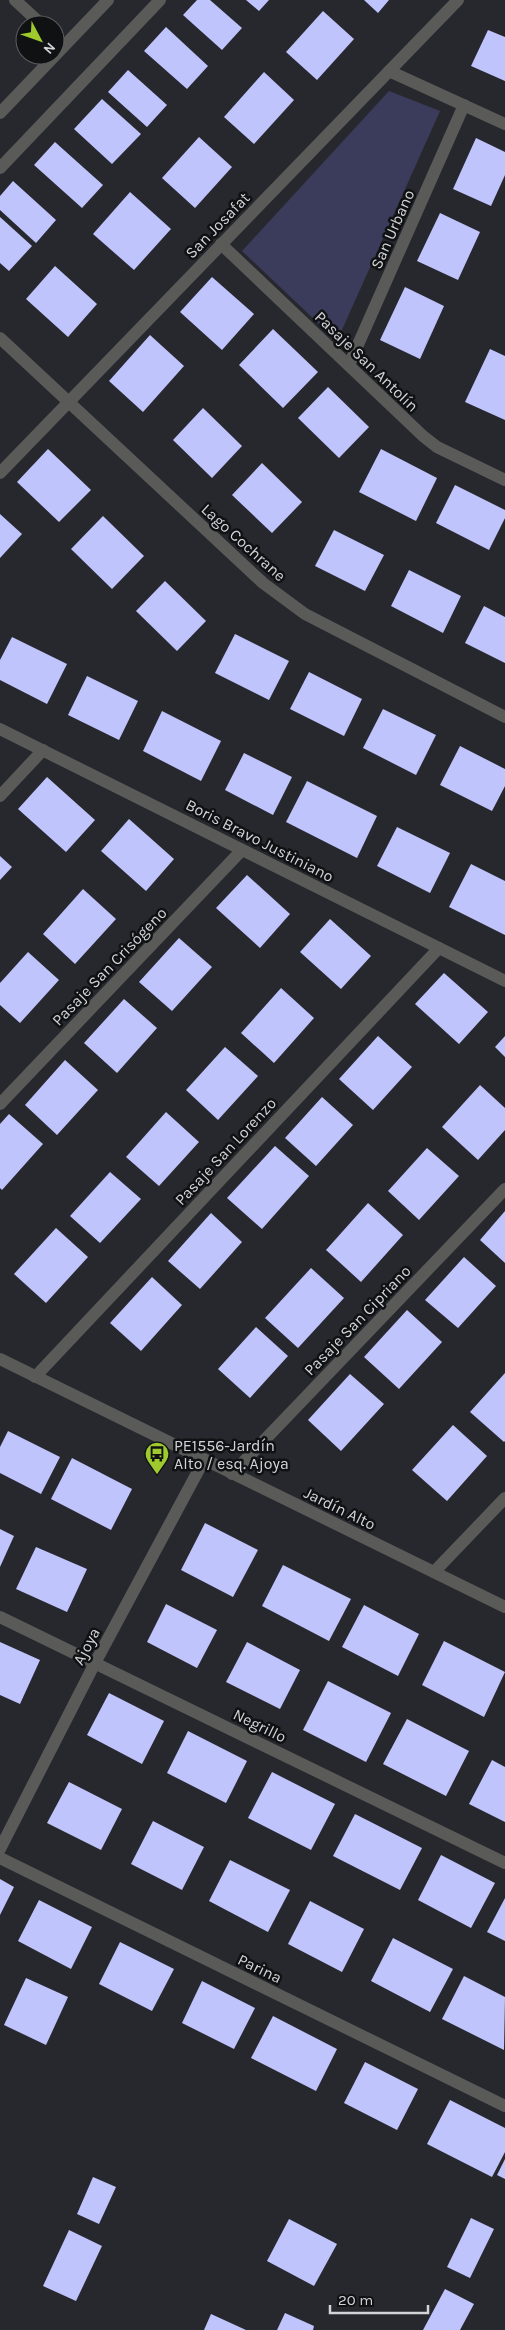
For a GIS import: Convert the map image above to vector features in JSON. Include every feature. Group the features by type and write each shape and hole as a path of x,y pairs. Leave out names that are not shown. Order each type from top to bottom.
{"street":[{"path":"15,0 31,15"},
{"path":"65,38 108,0"},
{"path":"0,168 160,0"},
{"name":"San Josafat","path":"0,473 458,0"},
{"path":"0,113 41,65"},
{"path":"389,71 505,124"},
{"name":"San Urbano","path":"349,365 464,105"},
{"name":"Pasaje San Antolín","path":"221,244 437,447 505,480"},
{"name":"Lago Cochrane","path":"0,338 67,402 284,600 328,626 505,717"},
{"name":"Boris Bravo Justiniano","path":"0,729 505,981"},
{"path":"0,796 43,750"},
{"name":"Pasaje San Crisógeno","path":"0,1104 242,850"},
{"name":"Pasaje San Lorenzo","path":"35,1377 439,948"},
{"name":"Pasaje San Cipriano","path":"232,1474 505,1189"},
{"name":"Jardín Alto","path":"0,1359 505,1607"},
{"name":"Ajoya","path":"0,1849 95,1663 204,1460"},
{"path":"434,1572 505,1498"},
{"name":"Negrillo","path":"0,1617 505,1863"},
{"name":"Parina","path":"0,1858 505,2106"}],"shaded area":[{"path":"389,91 440,111 337,341 242,251"}],"building":[{"path":"197,0 210,0 242,28 222,50 183,15"},
{"path":"246,0 269,0 259,11"},
{"path":"364,0 389,0 378,13"},
{"path":"323,11 354,39 317,80 286,52"},
{"path":"166,27 208,66 187,89 144,51"},
{"path":"488,30 505,37 505,81 471,66"},
{"path":"128,70 167,105 147,127 108,92"},
{"path":"264,72 294,100 254,144 224,117"},
{"path":"102,99 141,134 112,164 74,129"},
{"path":"199,137 232,167 195,208 162,178"},
{"path":"476,138 505,152 505,175 491,206 453,189"},
{"path":"55,142 103,185 82,208 34,165"},
{"path":"13,181 56,220 36,243 0,210 0,196"},
{"path":"130,192 171,229 134,270 93,234"},
{"path":"440,213 480,232 458,280 417,261"},
{"path":"0,217 32,246 9,271 0,263"},
{"path":"55,266 97,304 68,337 26,299"},
{"path":"212,277 254,314 222,350 180,312"},
{"path":"405,287 444,306 420,359 380,340"},
{"path":"273,329 318,372 283,408 239,365"},
{"path":"150,335 184,366 143,412 109,381"},
{"path":"490,349 505,356 505,420 465,402"},
{"path":"328,387 369,427 339,458 298,418"},
{"path":"203,408 242,446 212,478 173,440"},
{"path":"48,449 91,490 59,522 17,482"},
{"path":"381,449 437,478 416,521 359,492"},
{"path":"262,463 302,502 272,533 232,495"},
{"path":"455,485 505,510 505,518 489,550 436,523"},
{"path":"0,514 22,534 0,558"},
{"path":"103,516 144,556 112,589 71,549"},
{"path":"334,530 384,555 365,591 315,566"},
{"path":"409,570 461,596 443,633 391,606"},
{"path":"165,581 206,621 177,651 136,611"},
{"path":"484,606 505,617 505,663 465,643"},
{"path":"235,634 289,661 269,700 215,673"},
{"path":"12,637 67,664 47,704 0,680 0,660"},
{"path":"309,672 362,699 344,736 290,709"},
{"path":"87,676 138,701 119,740 68,715"},
{"path":"383,709 436,735 416,775 363,748"},
{"path":"162,711 221,741 201,781 143,751"},
{"path":"460,746 505,769 505,786 492,811 440,785"},
{"path":"244,753 292,777 273,815 225,790"},
{"path":"47,777 95,820 66,852 18,809"},
{"path":"307,781 377,816 357,858 286,822"},
{"path":"129,819 174,859 146,891 101,851"},
{"path":"397,827 450,853 430,893 377,866"},
{"path":"0,856 12,867 0,880"},
{"path":"471,864 505,881 505,935 449,907"},
{"path":"247,875 290,914 260,948 216,908"},
{"path":"83,889 116,919 75,964 43,934"},
{"path":"330,919 371,956 341,989 300,952"},
{"path":"179,938 212,967 172,1011 139,982"},
{"path":"28,952 59,980 20,1023 0,1005 0,983"},
{"path":"444,973 488,1012 459,1044 415,1004"},
{"path":"281,988 314,1018 274,1063 241,1033"},
{"path":"124,999 157,1028 117,1073 84,1043"},
{"path":"378,1036 412,1067 373,1110 339,1079"},
{"path":"505,1036 505,1057 495,1047"},
{"path":"225,1047 258,1076 218,1120 186,1090"},
{"path":"65,1060 98,1090 57,1135 25,1105"},
{"path":"480,1085 505,1108 505,1130 478,1160 442,1127"},
{"path":"322,1097 353,1125 316,1166 285,1138"},
{"path":"166,1112 199,1142 159,1186 126,1157"},
{"path":"9,1114 43,1144 2,1190 0,1188 0,1124"},
{"path":"275,1146 309,1176 262,1229 227,1198"},
{"path":"427,1148 459,1176 419,1220 388,1191"},
{"path":"110,1172 141,1199 100,1243 70,1216"},
{"path":"368,1203 403,1235 361,1282 326,1250"},
{"path":"505,1211 505,1263 480,1240"},
{"path":"211,1213 242,1242 200,1289 168,1261"},
{"path":"56,1228 88,1257 46,1303 14,1274"},
{"path":"464,1257 496,1286 458,1328 425,1300"},
{"path":"311,1268 344,1298 298,1348 265,1318"},
{"path":"152,1277 182,1305 141,1351 110,1323"},
{"path":"407,1310 442,1342 399,1389 364,1357"},
{"path":"256,1327 288,1356 250,1398 218,1369"},
{"path":"505,1373 505,1441 504,1442 470,1412"},
{"path":"350,1374 384,1404 341,1451 308,1420"},
{"path":"453,1425 487,1456 447,1501 412,1470"},
{"path":"8,1431 60,1457 41,1494 0,1473 0,1447"},
{"path":"72,1458 132,1489 111,1530 51,1499"},
{"path":"205,1523 258,1550 233,1597 181,1570"},
{"path":"0,1529 14,1536 0,1567"},
{"path":"36,1547 87,1569 67,1612 16,1589"},
{"path":"283,1565 351,1599 329,1641 262,1606"},
{"path":"166,1604 217,1630 197,1668 147,1642"},
{"path":"364,1605 419,1634 398,1676 342,1647"},
{"path":"444,1641 505,1672 484,1717 422,1685"},
{"path":"0,1642 40,1660 20,1704 0,1695"},
{"path":"247,1642 300,1670 280,1709 226,1682"},
{"path":"328,1681 391,1713 366,1762 303,1730"},
{"path":"109,1693 164,1721 142,1764 87,1735"},
{"path":"407,1719 469,1751 446,1796 383,1764"},
{"path":"188,1731 247,1761 226,1803 167,1773"},
{"path":"492,1760 505,1767 505,1822 469,1804"},
{"path":"272,1772 335,1804 311,1850 248,1818"},
{"path":"69,1782 122,1809 101,1850 47,1823"},
{"path":"355,1814 422,1848 400,1890 333,1856"},
{"path":"153,1821 204,1847 182,1890 131,1864"},
{"path":"441,1855 495,1883 471,1928 418,1900"},
{"path":"230,1860 290,1890 268,1932 209,1901"},
{"path":"0,1879 14,1887 0,1915"},
{"path":"505,1898 505,1941 487,1932"},
{"path":"39,1900 92,1927 71,1969 18,1941"},
{"path":"310,1901 364,1929 342,1972 288,1944"},
{"path":"393,1938 453,1969 430,2012 371,1981"},
{"path":"120,1942 174,1969 152,2011 99,1984"},
{"path":"464,1976 505,1997 504,2050 442,2019"},
{"path":"26,1978 68,1997 46,2045 4,2025"},
{"path":"202,1981 255,2008 234,2049 182,2023"},
{"path":"273,2016 337,2049 316,2091 251,2058"},
{"path":"365,2062 418,2089 397,2130 344,2103"},
{"path":"450,2100 505,2128 505,2152 492,2177 427,2144"},
{"path":"505,2159 505,2179 497,2175"},
{"path":"93,2177 116,2187 99,2224 77,2214"},
{"path":"471,2218 494,2229 470,2278 447,2267"},
{"path":"289,2219 337,2244 314,2286 267,2261"},
{"path":"69,2230 102,2246 76,2301 43,2286"},
{"path":"445,2289 474,2304 460,2330 423,2330"},
{"path":"285,2313 314,2326 313,2330 277,2330"},
{"path":"211,2314 246,2330 204,2330"}],"place":[{"name":"PE1556-Jardín Alto / esq. Ajoya","path":"157,1475"}]}
